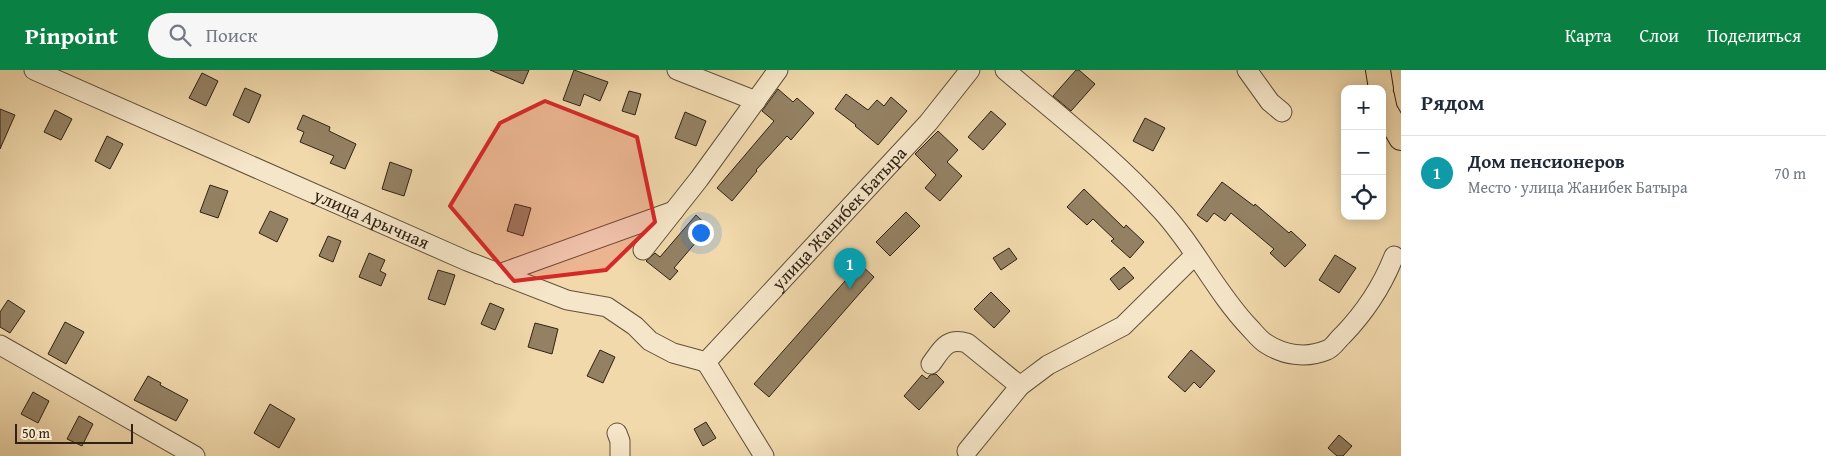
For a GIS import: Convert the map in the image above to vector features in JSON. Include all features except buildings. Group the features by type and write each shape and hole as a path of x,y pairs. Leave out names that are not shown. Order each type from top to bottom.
{"main road":[{"path":"1378,70 1380,85"},
{"path":"1386,112 1401,138"}],"street":[{"name":"улица Арычная","path":"34,70 499,274 567,300 606,307 635,326 650,341 673,353 706,362"},
{"path":"677,70 756,101"},
{"path":"643,250 778,70"},
{"name":"улица Жанибек Батыра","path":"706,362 928,123 970,70"},
{"path":"1005,70 1110,158 1161,209 1183,236 1240,317 1265,342 1286,353 1306,356 1328,350 1362,315 1386,278 1394,256"},
{"path":"1247,70 1270,102 1282,112"},
{"path":"499,274 674,211"},
{"path":"967,451 1020,386 1048,365 1123,326 1195,255"},
{"path":"931,364 944,347 952,341 968,342 1020,386"},
{"path":"0,346 195,456"},
{"path":"706,362 764,456"},
{"path":"617,433 620,441 620,456"}],"highlighted area":[{"path":"545,101 637,137 655,222 606,270 514,281 450,206 500,123"}],"place":[{"name":"Дом пенсионеров","path":"850,289"}]}
